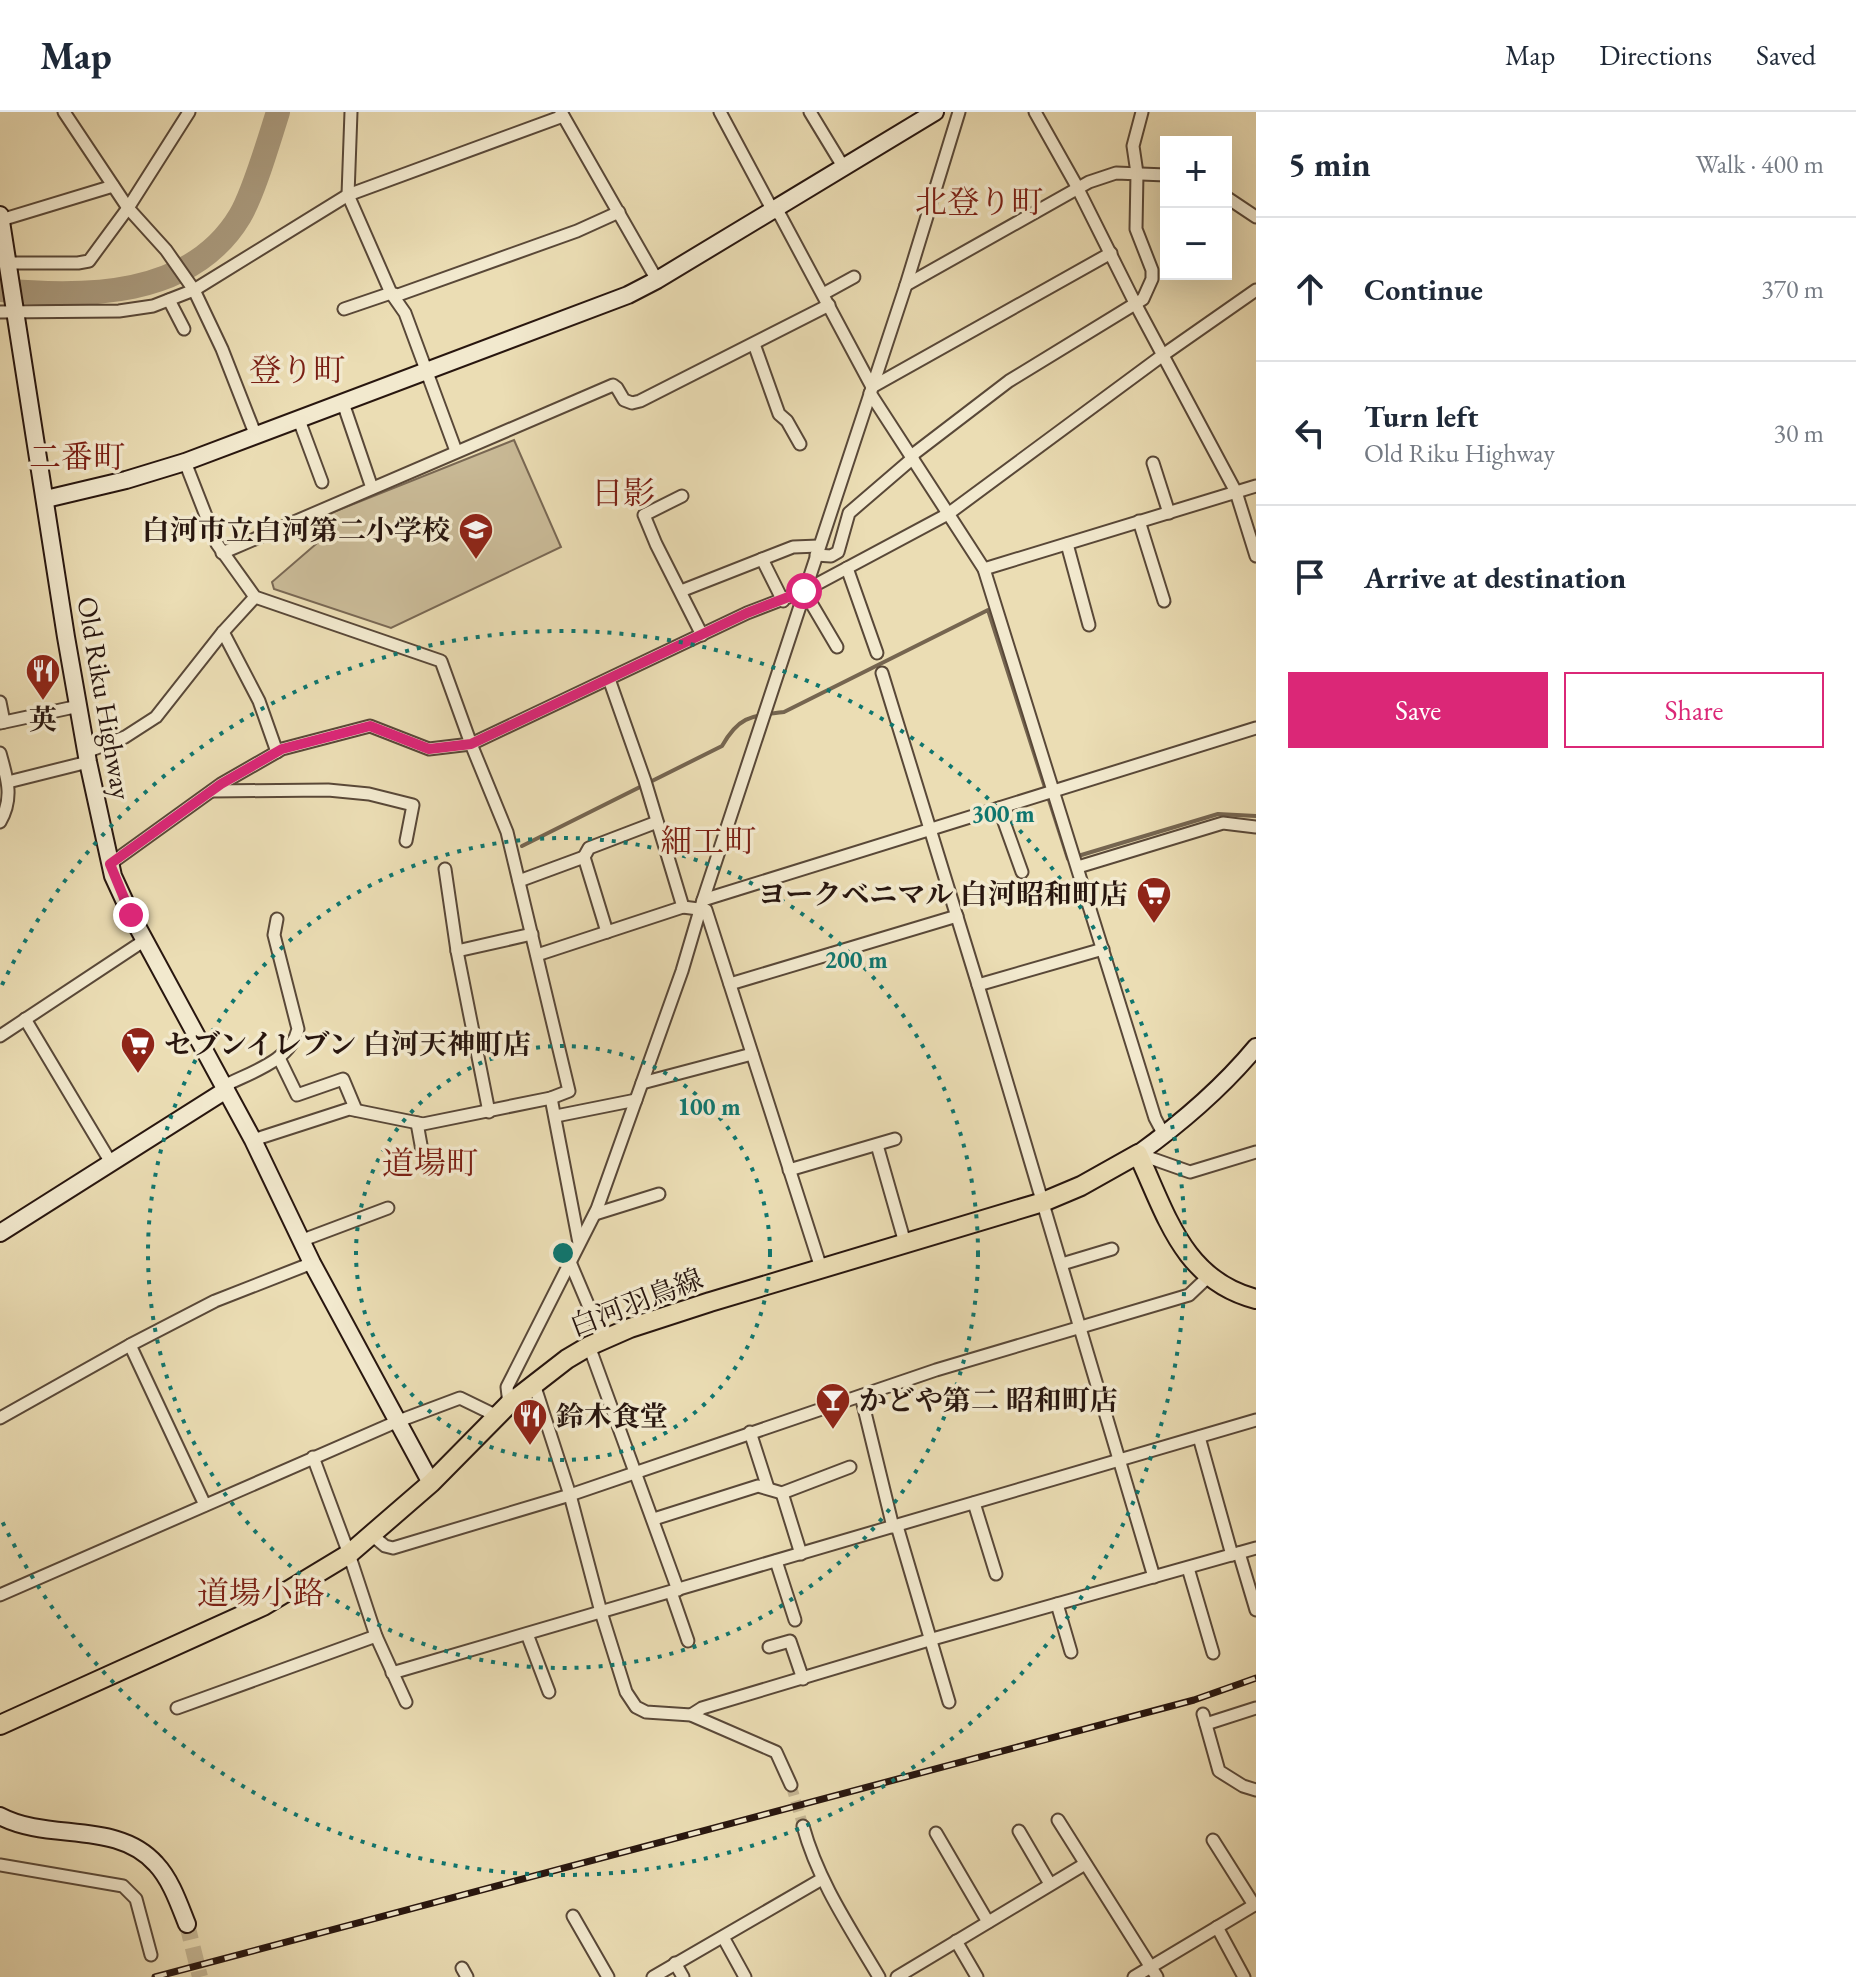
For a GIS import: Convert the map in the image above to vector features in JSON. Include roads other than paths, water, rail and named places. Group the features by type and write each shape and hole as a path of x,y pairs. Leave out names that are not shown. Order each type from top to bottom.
{"main road":[{"name":"白河羽鳥線","path":"0,1725 263,1606 349,1554 431,1483 503,1410 534,1384 596,1343 630,1328 1043,1202 1081,1186 1138,1154"},
{"path":"1138,1154 1187,1254 1208,1277 1233,1292 1256,1299"}],"street":[{"path":"64,112 128,208 166,250 194,290 222,349 256,436"},
{"path":"8,267 89,261 128,208 189,112"},
{"path":"351,112 348,195 391,293 405,313 456,451"},
{"path":"720,112 772,209 780,215 826,299 871,390 984,569 1155,1118 1164,1135"},
{"path":"810,112 844,168"},
{"path":"46,499 185,462 628,295 935,112"},
{"path":"0,1595 313,1457 460,1398 503,1410 507,1387 595,1214 682,971 701,905 906,285 959,112"},
{"path":"1035,112 1236,492 1256,556"},
{"path":"681,591 793,547 818,550 831,556 838,552 849,513 912,457 1009,381 1143,299 1152,279 1149,257 1136,229 1137,173 1133,146 1142,112"},
{"path":"10,308 119,311 153,306 194,290 348,195 562,114 657,280"},
{"path":"906,285 1076,189 1116,173 1160,175"},
{"path":"0,217 113,186"},
{"path":"1232,201 1256,217"},
{"path":"344,309 391,293 398,295 577,231 619,212"},
{"name":"Old Riku Highway","path":"0,217 8,267 10,308 46,499 87,757 110,864 145,940 253,1140 312,1263 431,1483"},
{"path":"871,390 1111,253"},
{"path":"222,553 613,385 624,400 632,403 640,401 754,344 826,299 854,277"},
{"path":"110,864 212,791 277,752 370,726 429,749 471,744 747,613 804,591 948,514 1256,290"},
{"path":"169,300 184,329"},
{"path":"754,344 779,414 787,421 800,444"},
{"path":"343,403 372,488"},
{"path":"299,420 322,482"},
{"path":"185,462 222,553 255,597 441,661 507,832 569,1091 551,1098 456,1119 417,1123 349,1109 253,1140"},
{"path":"1153,463 1169,513"},
{"path":"984,569 1256,486"},
{"path":"682,496 644,515 702,635"},
{"path":"1139,521 1164,601"},
{"path":"1067,544 1089,625"},
{"path":"762,559 783,601"},
{"path":"847,568 877,653"},
{"path":"804,591 837,647"},
{"path":"8,782 87,757 156,717 223,632 255,597"},
{"path":"223,632 259,701 277,752"},
{"path":"882,673 1154,1577"},
{"path":"609,679 646,785 683,907"},
{"path":"0,702 2,723 79,706"},
{"path":"537,955 1256,728"},
{"path":"0,753 8,782 9,801 0,822"},
{"path":"212,791 328,790 369,794 413,805 406,841"},
{"path":"999,808 1022,872"},
{"path":"519,881 584,857 589,848 657,822"},
{"path":"1078,867 1223,823 1256,827"},
{"path":"584,857 607,932"},
{"path":"445,869 457,951 489,1112"},
{"path":"701,905 706,910 821,1268"},
{"path":"730,984 957,916"},
{"path":"0,1233 289,1049 298,1029 274,935 277,919"},
{"path":"457,951 532,934"},
{"path":"0,1036 145,940"},
{"path":"978,985 1103,949"},
{"path":"25,1019 110,1161"},
{"path":"1138,1154 1227,1079 1256,1047"},
{"path":"642,1083 752,1054"},
{"path":"279,1058 297,1095 343,1079 356,1110"},
{"path":"551,1098 579,1243"},
{"path":"556,1116 636,1100"},
{"path":"417,1123 425,1167"},
{"path":"789,1170 895,1139"},
{"path":"877,1145 905,1243"},
{"path":"1138,1154 1190,1172 1256,1152"},
{"path":"595,1214 659,1194"},
{"path":"303,1240 388,1208"},
{"path":"1062,1264 1112,1249"},
{"path":"570,1262 635,1471 654,1519 688,1641"},
{"path":"0,1418 215,1301 312,1263"},
{"path":"373,1536 385,1546 393,1548 570,1495 936,1370 1189,1295 1208,1277"},
{"path":"130,1345 205,1505"},
{"path":"534,1384 570,1495 626,1692 636,1707 646,1712 691,1715 776,1752 791,1785"},
{"path":"861,1396 895,1526 949,1702"},
{"path":"392,1673 1256,1420"},
{"path":"750,1432 768,1488"},
{"path":"1199,1437 1235,1554 1256,1610"},
{"path":"313,1457 376,1636 406,1702"},
{"path":"654,1519 758,1486 782,1493 850,1467"},
{"path":"782,1493 801,1554"},
{"path":"974,1503 996,1574"},
{"path":"691,1715 702,1708 929,1640 1256,1548"},
{"path":"776,1561 795,1620"},
{"path":"1188,1568 1213,1653"},
{"path":"1057,1604 1071,1652"},
{"path":"527,1634 549,1692"},
{"path":"177,1708 376,1636"},
{"path":"769,1647 790,1641 803,1679"},
{"path":"1256,1708 1204,1719 1219,1771 1256,1790"},
{"path":"0,1816 36,1829 112,1838 139,1850 157,1864 175,1893 187,1924"},
{"path":"1058,1820 1154,1972"},
{"path":"803,1826 810,1853 822,1879 879,1977"},
{"path":"1019,1831 1050,1884"},
{"path":"936,1833 988,1922"},
{"path":"1134,1977 1154,1972 1255,1904 1213,1840"},
{"path":"897,1977 1085,1864"},
{"path":"0,1865 123,1886 136,1899 151,1955"},
{"path":"653,1977 822,1879"},
{"path":"573,1916 608,1977"},
{"path":"1217,1927 1244,1977"},
{"path":"723,1937 745,1977"},
{"path":"956,1941 977,1977"},
{"path":"675,1963 683,1977"}],"waterway":[{"path":"0,290 100,292 165,278 194,263 219,243 240,216 256,180 278,112"},
{"path":"522,846 722,746 734,729 747,719 784,712 988,610 1068,859 1218,814 1256,816"}],"tunnel":[{"path":"791,1785 803,1826"},
{"path":"187,1924 200,1977"}],"railway":[{"path":"155,1977 1194,1700 1256,1678"}],"place":[{"name":"白河市立白河第二小学校","path":"476,561"},
{"name":"英","path":"43,702"},
{"name":"ヨークベニマル 白河昭和町店","path":"1154,925"},
{"name":"セブンイレブン 白河天神町店","path":"138,1075"},
{"name":"かどや第二 昭和町店","path":"833,1431"},
{"name":"鈴木食堂","path":"530,1447"}],"district":[{"name":"北登り町","path":"979,202"},
{"name":"登り町","path":"297,370"},
{"name":"二番町","path":"77,457"},
{"name":"日影","path":"623,493"},
{"name":"細工町","path":"708,841"},
{"name":"道場町","path":"430,1163"},
{"name":"道場小路","path":"261,1593"}]}
